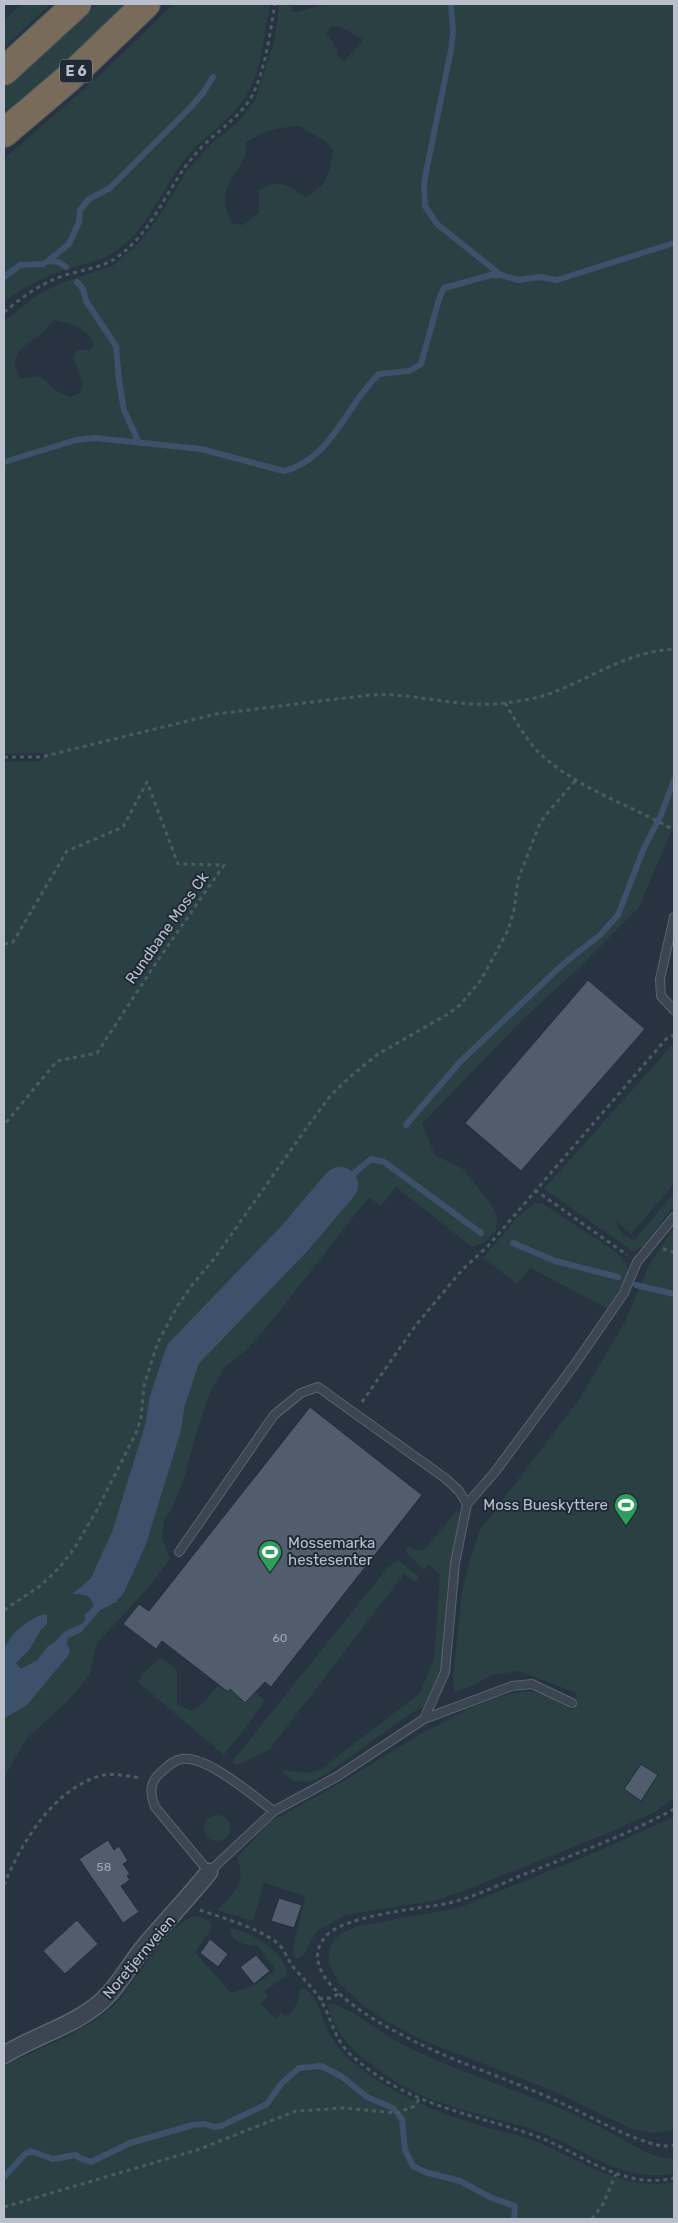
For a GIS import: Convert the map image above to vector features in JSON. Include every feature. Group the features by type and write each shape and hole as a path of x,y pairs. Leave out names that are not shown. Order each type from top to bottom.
{"highway":[{"path":"4,71 77,4"},
{"name":"E 6","path":"4,133 70,77 146,4"}],"street":[{"name":"Noretjernveien","path":"4,2055 82,2014 104,1999 124,1977 143,1949 184,1904 209,1872"}],"lane":[{"path":"674,918 660,979 662,996 674,1010"},
{"path":"424,1719 445,1672 456,1563 467,1504 495,1472 595,1336 624,1294 637,1262 674,1217"},
{"path":"179,1552 274,1415 301,1393 318,1386 445,1478 458,1491 467,1504"},
{"path":"274,1811 209,1766 195,1760 182,1759 172,1763 153,1780 150,1795 154,1807 209,1872 274,1811 338,1776 424,1719 512,1686 532,1684 572,1703"}],"path":[{"path":"4,312 54,279 112,260 140,235 192,157 237,116 247,104 260,76 270,39 275,4"},
{"path":"4,758 42,757 216,714 369,695 391,694 474,705 505,703 546,695 630,657 658,650 674,649"},
{"path":"505,703 529,741 546,759 576,780 674,830"},
{"path":"4,1610 40,1586 60,1567 80,1540 136,1433 141,1418 146,1378 158,1342 178,1305 214,1259 315,1116 331,1095 350,1076 378,1054 448,1014 460,1005 481,980 508,930 514,910 518,880 540,824 549,810 576,780"},
{"name":"Rundbane Moss Ck","path":"4,944 13,942 67,851 123,828 148,782 178,864 224,866 156,963 97,1053 56,1061 4,1125"},
{"path":"356,1413 370,1389 416,1325 462,1270 488,1246 666,1039 674,1035"},
{"path":"536,1190 637,1262"},
{"path":"4,1885 30,1834 41,1818 51,1807 77,1787 105,1775 153,1780"},
{"path":"674,1808 658,1818 588,1849 465,1898 357,1920 333,1930 324,1938 318,1950 317,1962 324,1976 351,2004 382,2025 424,2048 559,2102 648,2143 667,2146 674,2145"},
{"path":"184,1904 264,1934 279,1944 319,1998 332,2031 350,2054 394,2086 419,2099 534,2135 616,2174 636,2179 666,2180 674,2178"},
{"path":"319,1998 331,1998 340,1993"},
{"path":"4,2207 197,2150 296,2111 343,2108 398,2113 415,2106 419,2099"},
{"path":"592,2219 603,2204 616,2174"}],"green space":[{"path":"22,4 51,4 4,47 4,20"},
{"path":"97,4 129,4 4,117 4,88"},
{"path":"174,4 270,4 260,58 254,79 245,98 182,163 147,219 125,244 106,257 64,270 41,280 4,302 4,159 100,75"},
{"path":"279,4 291,4 292,12 298,12 324,4 674,4 674,825 639,907 581,966 520,1022 422,1124 435,1155 463,1169 491,1204 497,1216 496,1230 485,1242 472,1247 396,1187 381,1206 369,1197 266,1328 246,1350 225,1367 210,1392 183,1482 170,1512 164,1519 162,1538 170,1559 148,1588 96,1644 90,1674 68,1701 26,1739 4,1778 4,1719 10,1717 44,1685 68,1656 70,1651 67,1643 68,1638 81,1633 103,1608 115,1604 122,1586 117,1571 109,1559 102,1569 74,1592 74,1595 81,1593 87,1597 94,1606 87,1611 83,1623 65,1631 56,1641 48,1646 37,1660 20,1668 16,1663 30,1649 40,1631 47,1624 47,1615 44,1614 25,1623 11,1637 4,1650 4,762 41,761 46,753 4,754 4,321 39,294 61,283 112,266 137,245 158,218 186,172 212,143 239,121 255,100 275,39","holes":["333,26 341,27 362,39 362,42 344,61 337,55 338,51 326,32","299,126 326,142 333,151 326,178 319,188 306,197 289,187 272,184 259,191 259,213 243,225 233,224 226,209 225,197 227,187 243,161 246,153 245,144 263,133","54,320 78,327 91,339 94,345 90,350 78,350 73,357 83,384 80,393 69,397 57,391 40,376 21,379 15,363 16,356 24,346 43,332"]},
{"path":"674,1043 674,1184 631,1234 616,1221 618,1228 634,1241 674,1193 674,1205 645,1244 634,1252 544,1189"},
{"path":"535,1203 542,1203 616,1252 626,1263 629,1272 617,1295 607,1308 530,1268 517,1284 483,1258 518,1216"},
{"path":"674,1228 674,1798 655,1812 603,1835 461,1892 433,1901 345,1915 319,1930 311,1940 304,1955 296,1960 293,1951 305,1899 302,1895 264,1883 253,1921 217,1910 238,1886 241,1874 237,1857 271,1821 344,1781 422,1733 470,1708 492,1699 523,1691 545,1694 572,1710 577,1693 518,1671 492,1675 469,1687 454,1692 453,1675 462,1591 480,1530 580,1398 624,1324 649,1265"},
{"path":"457,1510 459,1518 447,1588 445,1649 441,1670 433,1694 426,1706 413,1712 328,1773 311,1782 295,1781 281,1770 306,1773 320,1770 420,1693 434,1659 440,1574 429,1565 424,1570 406,1552 408,1546 419,1551 426,1548"},
{"path":"398,1560 419,1577 416,1582 404,1574 269,1750 237,1765 232,1762 389,1566"},
{"path":"161,1658 177,1670 177,1705 192,1711 206,1701 218,1685 228,1692 239,1678 264,1700 263,1704 224,1755 138,1682 142,1674"},
{"path":"217,1815 226,1819 230,1828 226,1837 217,1841 208,1837 204,1828 208,1819"},
{"path":"674,1817 674,2130 654,2133 632,2129 551,2090 422,2040 388,2022 364,2006 339,1983 328,1962 330,1947 334,1940 342,1933 358,1926 458,1908 589,1855"},
{"path":"196,1916 209,1921 212,1928 195,1952 231,1993 255,1985 276,1969 257,1946 243,1944 236,1940 230,1928 257,1938 266,1944 286,1967 287,1975 265,1991 267,1997 261,2003 275,2018 282,2012 284,2016 289,2015 297,2004 300,1990 304,1988 314,1998 334,2042 356,2065 385,2085 448,2115 532,2140 618,2178 655,2184 674,2182 674,2219 4,2219 4,2066 64,2038 93,2022 106,2012 125,1993 165,1939 186,1919"},
{"path":"327,2004 352,2012 396,2041 447,2065 577,2116 647,2152 666,2158 674,2158 674,2173 638,2174 622,2170 542,2133 459,2109 412,2091 365,2060 344,2040 334,2023"}],"water":[{"path":"129,1538 132,1542 117,1602 100,1610 81,1633 68,1638 67,1643 70,1651 68,1656 27,1705 4,1719 4,1650 11,1637 25,1623 44,1614 47,1615 47,1624 40,1631 30,1649 16,1663 22,1668 37,1660 48,1646 56,1641 65,1631 83,1623 84,1615 94,1606 87,1596 72,1594 102,1569"}],"building":[{"path":"588,980 645,1029 521,1171 465,1123"},
{"name":"Mossemarka hestesenter","path":"310,1407 422,1495 271,1687 265,1682 245,1703 230,1689 228,1692 162,1641 156,1649 123,1624 139,1604 149,1611"},
{"path":"641,1764 658,1775 641,1801 624,1789"},
{"path":"108,1840 114,1850 119,1846 128,1861 123,1864 130,1874 127,1876 130,1880 121,1886 139,1912 123,1923 79,1859"},
{"path":"279,1898 302,1905 294,1928 271,1921"},
{"path":"77,1920 98,1944 65,1974 43,1951"},
{"path":"210,1939 228,1954 218,1967 200,1953"},
{"path":"256,1955 270,1971 254,1984 240,1967"}],"waterway":[{"path":"451,4 453,32 451,50 424,184 425,206 437,224 501,275 518,280 540,277 557,280 674,243"},
{"path":"48,261 69,244 79,222 80,210 89,199 110,188 189,109 203,93 213,77"},
{"path":"4,277 20,265 43,264 48,261 58,262 66,267"},
{"path":"4,462 76,440 95,438 201,449 284,471 301,465 326,443 367,387 379,374 409,371 421,364 439,299 444,288 491,275 501,275"},
{"path":"77,282 83,289 86,301 116,346 124,410 138,441"},
{"path":"406,1125 459,1063 562,965 600,935 618,915 644,848 661,815 674,780"},
{"path":"340,1185 371,1159 384,1162 481,1233"},
{"path":"108,1584 129,1538 163,1428 167,1402 183,1354 294,1239 340,1185"},
{"path":"513,1243 555,1261 618,1277"},
{"path":"636,1285 674,1294"},
{"path":"4,2177 25,2154 31,2151 53,2159 76,2155 91,2162 130,2143 193,2125 221,2126 267,2104 281,2084 299,2068 321,2066 341,2076 367,2097 393,2108 402,2119 405,2150 413,2166 425,2172 460,2181 492,2198 515,2206 514,2219"}],"place":[{"name":"Moss Bueskyttere","path":"626,1526"},
{"name":"Mossemarka hestesenter","path":"270,1573"}]}
